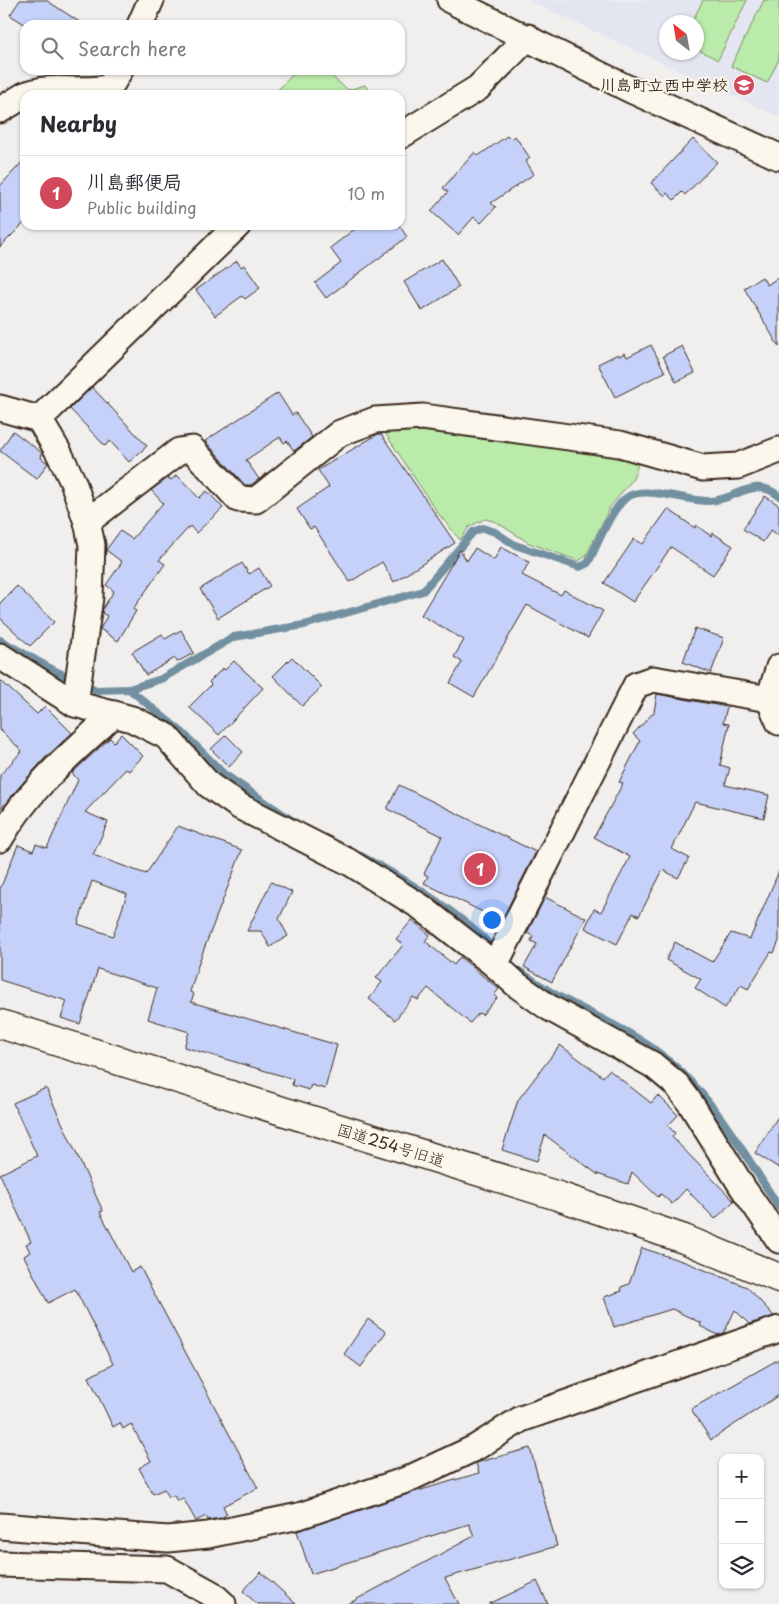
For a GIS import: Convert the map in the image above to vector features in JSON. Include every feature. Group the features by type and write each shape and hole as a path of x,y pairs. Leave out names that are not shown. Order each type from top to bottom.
{"street":[{"path":"142,20 152,0"},
{"path":"450,0 528,37 631,90 779,157"},
{"path":"405,133 478,88 528,37"},
{"path":"39,90 98,90 110,87 117,75"},
{"path":"0,110 20,98"},
{"path":"39,419 233,230"},
{"path":"0,408 39,419 59,453 87,522 92,545 90,597 75,704"},
{"path":"87,522 179,451 192,449 238,499 256,500 340,433 375,420 423,417 620,444 703,468 738,466 779,450"},
{"path":"0,656 75,704 132,719 166,736 210,786 232,801 349,862 405,897 452,930 496,965 517,985 548,1007 653,1065 677,1085 779,1240"},
{"path":"779,667 769,699 779,722"},
{"path":"496,965 636,685 653,679 769,699"},
{"path":"0,839 13,816 34,791 55,768 114,714"},
{"name":"国道254号旧道","path":"0,1024 558,1196 684,1239 779,1278"},
{"path":"0,1526 168,1539 208,1535 299,1516 397,1483 475,1448 520,1419 779,1329"},
{"path":"167,1570 168,1539"},
{"path":"0,1564 167,1570 212,1594 223,1604"}],"shaded area":[{"name":"川島町立西中学校","path":"527,0 779,0 779,117"}],"green space":[{"path":"703,0 747,0 718,60 704,53 704,15 696,15"},
{"path":"764,0 779,0 779,59 767,83 731,66"},
{"path":"292,75 330,75 348,90 278,90"},
{"path":"365,85 368,90 348,90"},
{"path":"393,428 535,445 639,462 633,479 610,507 586,556 579,561 529,543 496,522 485,519 469,527 460,540 437,512 383,430"}],"building":[{"path":"20,0 46,0 76,20 20,21 10,15"},
{"path":"507,136 510,139 515,136 530,158 526,161 534,174 491,203 496,207 481,223 474,217 458,235 431,211 448,192 443,188 475,152 478,156"},
{"path":"693,139 717,162 685,195 682,192 674,200 667,193 665,196 651,183"},
{"path":"20,164 20,227 0,247 0,186"},
{"path":"353,230 402,230 407,237 326,298 315,283 341,263 330,248"},
{"path":"442,259 459,287 422,311 404,282"},
{"path":"237,261 241,267 244,265 260,288 245,299 242,296 215,316 196,290"},
{"path":"762,277 767,285 779,277 779,347 744,288"},
{"path":"651,345 665,372 615,397 598,364 618,354 619,356 625,353 627,357"},
{"path":"682,346 695,373 676,382 663,356"},
{"path":"92,387 147,446 129,462 110,441 105,446 70,409"},
{"path":"278,393 292,415 296,413 312,437 294,451 287,441 284,443 280,437 246,460 259,479 251,485 245,485 205,441"},
{"path":"13,431 42,453 41,458 48,463 37,479 0,451"},
{"path":"381,434 455,543 394,582 382,562 350,582 314,527 310,529 297,509 329,487 318,470"},
{"path":"177,475 199,498 207,491 223,508 196,533 190,526 159,560 165,564 133,609 136,611 118,641 100,629 107,616 102,613 103,608 114,591 106,585 122,562 106,550 120,531 132,539 163,503 151,490 168,478 171,480"},
{"path":"765,496 779,505 779,536 771,530 763,542 743,529"},
{"path":"668,509 695,528 696,525 711,536 713,533 733,546 713,575 671,547 633,602 604,583 634,539 643,544"},
{"path":"501,547 529,562 522,575 561,595 564,590 603,611 588,638 527,605 474,697 450,683 462,662 454,657 464,640 421,615 460,550 467,561 475,548 494,560"},
{"path":"242,563 249,574 259,568 270,586 218,618 200,589"},
{"path":"17,586 54,622 30,646 0,618 0,603"},
{"path":"695,628 724,638 711,673 683,662"},
{"path":"181,630 194,653 177,662 175,658 146,675 132,652 162,634 165,639"},
{"path":"292,657 322,687 302,706 273,676"},
{"path":"234,661 263,688 219,735 189,707 211,685 209,682 223,668 225,670"},
{"path":"0,680 37,714 45,706 72,733 45,758 0,809 0,775 22,751 0,730"},
{"path":"657,694 727,707 723,723 729,724 720,765 730,768 725,785 769,795 764,818 695,802 672,849 689,858 678,878 663,870 639,916 633,913 617,944 585,928 594,909 601,912 630,857 594,837 623,783 619,782 640,741 633,734 654,712"},
{"path":"121,734 143,756 129,771 126,769 85,812 108,822 93,855 146,874 178,826 242,850 199,962 190,992 194,994 191,1002 337,1045 325,1089 311,1085 309,1090 292,1085 293,1079 184,1047 189,1032 148,1019 157,988 98,969 80,1024 61,1018 67,1001 0,980 0,889 18,845 33,851 36,844 47,848 78,780 72,773 110,738 114,742","holes":["92,881 127,894 113,936 78,924"]},
{"path":"226,735 243,752 229,767 211,749"},
{"path":"399,785 536,852 501,921 424,883 428,876 424,874 442,836 387,809"},
{"path":"779,871 779,941 774,953 771,952 748,989 741,985 725,1008 695,988 701,979 666,960 675,942 712,962 731,933 750,939"},
{"path":"271,882 292,892 279,919 288,936 270,947 261,931 247,931"},
{"path":"545,897 586,918 552,982 524,967 537,944 531,941 533,936 527,933"},
{"path":"412,920 430,935 425,941 454,965 460,957 499,989 494,995 497,998 482,1015 479,1013 470,1023 428,988 418,1000 413,997 395,1020 369,999 382,982 376,978 403,945 396,939"},
{"path":"560,1045 603,1077 609,1070 651,1103 658,1095 678,1115 668,1126 675,1133 672,1137 734,1201 715,1219 686,1189 672,1204 661,1194 658,1197 632,1172 628,1184 597,1174 545,1135 537,1161 502,1150 518,1100"},
{"path":"46,1088 103,1211 100,1212 131,1272 140,1267 258,1488 223,1506 227,1514 221,1518 208,1520 206,1516 196,1521 183,1498 177,1501 174,1495 169,1497 164,1489 153,1494 139,1468 151,1461 131,1424 123,1429 120,1423 113,1427 89,1377 113,1364 75,1289 48,1303 24,1256 30,1252 26,1244 31,1242 0,1174 37,1156 13,1103"},
{"path":"779,1115 779,1168 755,1153"},
{"path":"642,1248 685,1262 747,1287 774,1316 749,1324 735,1310 724,1333 718,1335 700,1326 701,1323 672,1309 614,1327 604,1297 622,1291 621,1287 629,1284"},
{"path":"368,1319 386,1332 361,1367 344,1354"},
{"path":"779,1359 779,1395 711,1440 691,1409"},
{"path":"530,1448 557,1546 445,1578 459,1604 348,1604 474,1536 469,1524 311,1574 297,1531 414,1492 479,1473 476,1463"},
{"path":"261,1572 296,1604 257,1604 243,1591"},
{"path":"537,1581 548,1604 489,1604"}],"waterway":[{"path":"129,689 161,679 234,637 304,625 423,591 473,532 483,528 495,532 515,545 580,567 588,563 600,537 617,508 629,496 637,493 656,493 708,501 718,500 752,488 761,488 770,490 779,496"},
{"path":"0,640 53,670 96,690 129,689 183,733 224,774 293,821"},
{"path":"361,856 398,876 433,899 467,924 498,952"},
{"path":"517,970 556,995 639,1039 681,1072 698,1089 727,1127 779,1207"}],"place":[{"name":"川島町立西中学校","path":"744,85"},
{"name":"川島郵便局","path":"480,869"}]}
